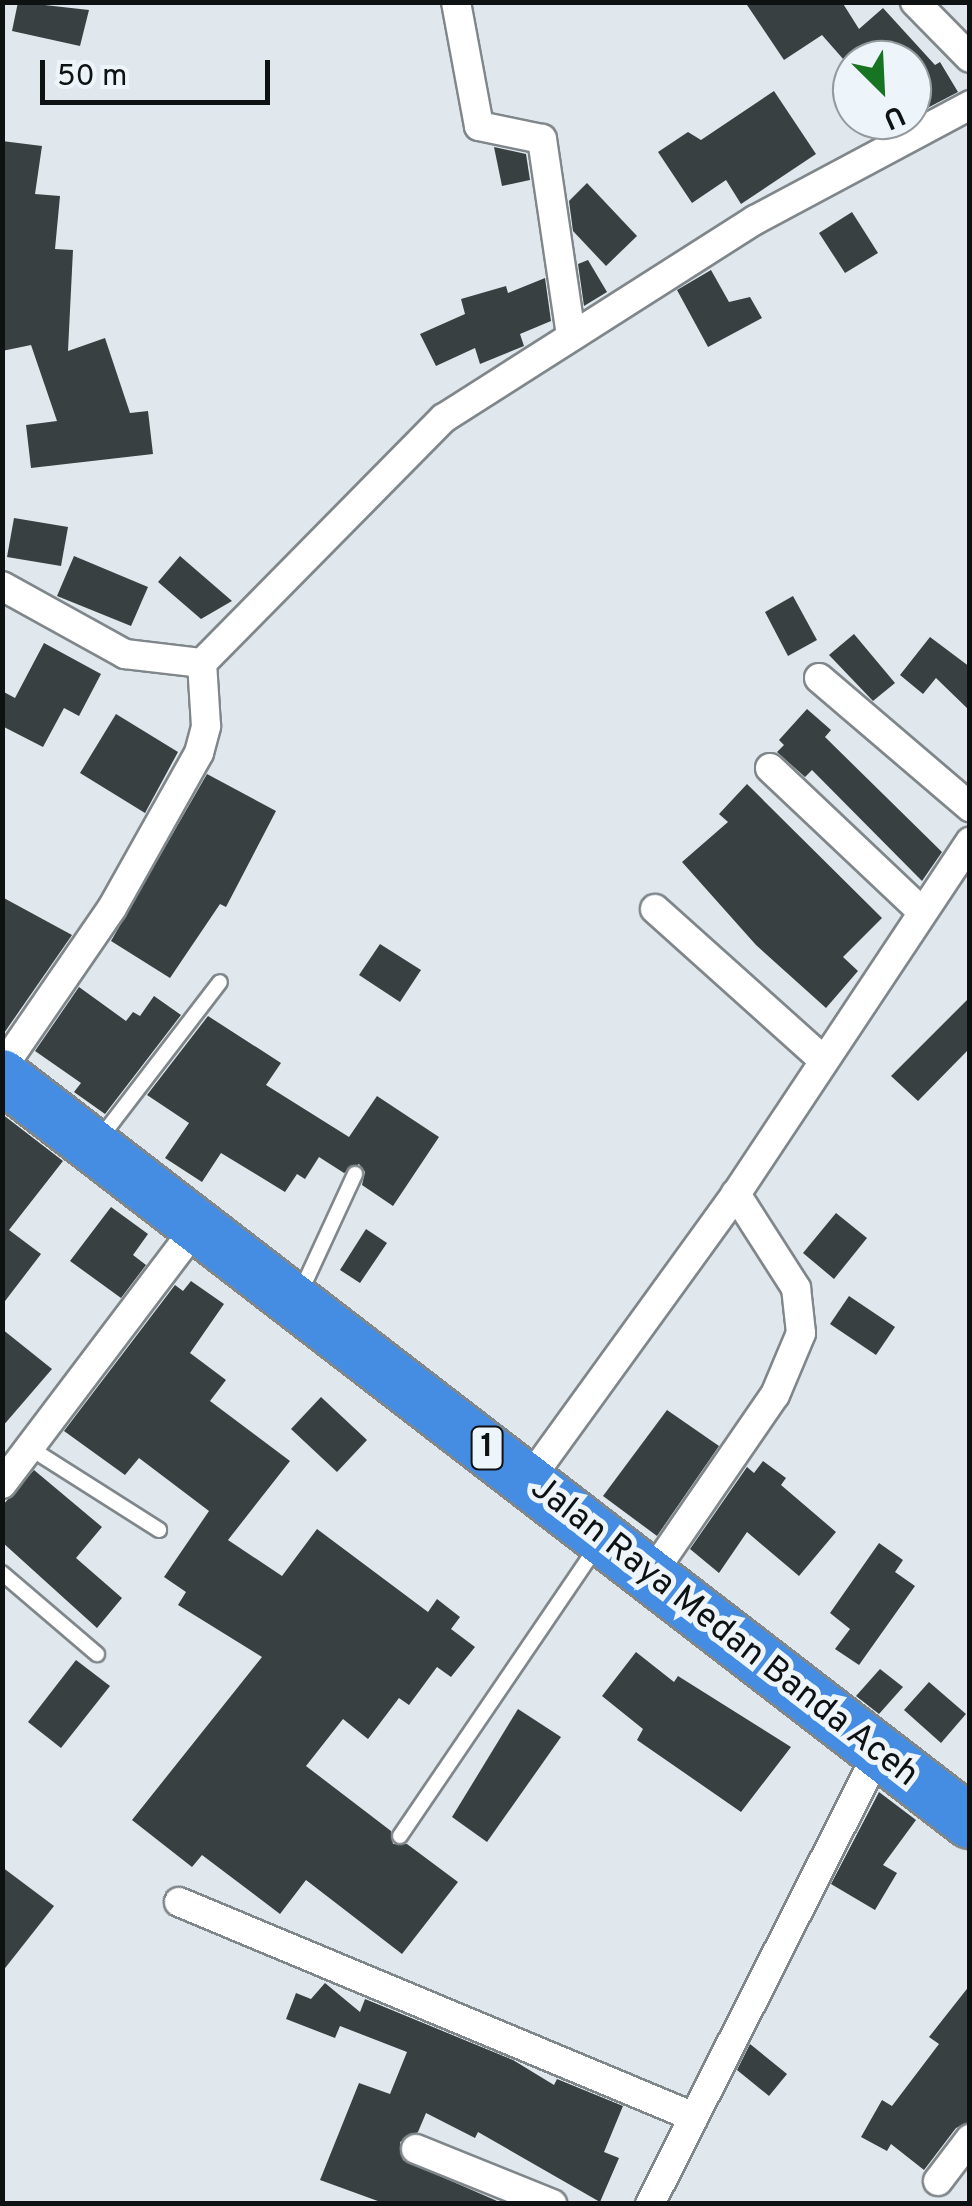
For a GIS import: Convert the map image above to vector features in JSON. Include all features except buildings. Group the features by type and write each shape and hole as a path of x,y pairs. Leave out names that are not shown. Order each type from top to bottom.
{"highway":[{"name":"Jalan Raya Medan Banda Aceh","path":"2,1076 970,1822"}],"street":[{"path":"456,2 478,126 542,139 571,336"},
{"path":"915,2 970,58"},
{"path":"2,1068 112,908 199,753 206,726 202,662 432,427 755,220 970,105"},
{"path":"2,586 124,654 202,662"},
{"path":"819,678 970,806"},
{"path":"770,768 921,911"},
{"path":"529,1480 736,1194 970,842"},
{"path":"655,909 823,1060"},
{"path":"649,1578 775,1395 801,1333 796,1288 736,1194"},
{"path":"2,1484 198,1226"},
{"path":"650,2204 879,1752"},
{"path":"180,1902 694,2116"},
{"path":"938,2181 970,2139"},
{"path":"416,2149 552,2204"}],"lane":[{"path":"95,1146 220,982"},
{"path":"296,1300 355,1174"},
{"path":"30,1448 159,1530"},
{"path":"400,1836 601,1541"},
{"path":"2,1573 97,1654"}]}
